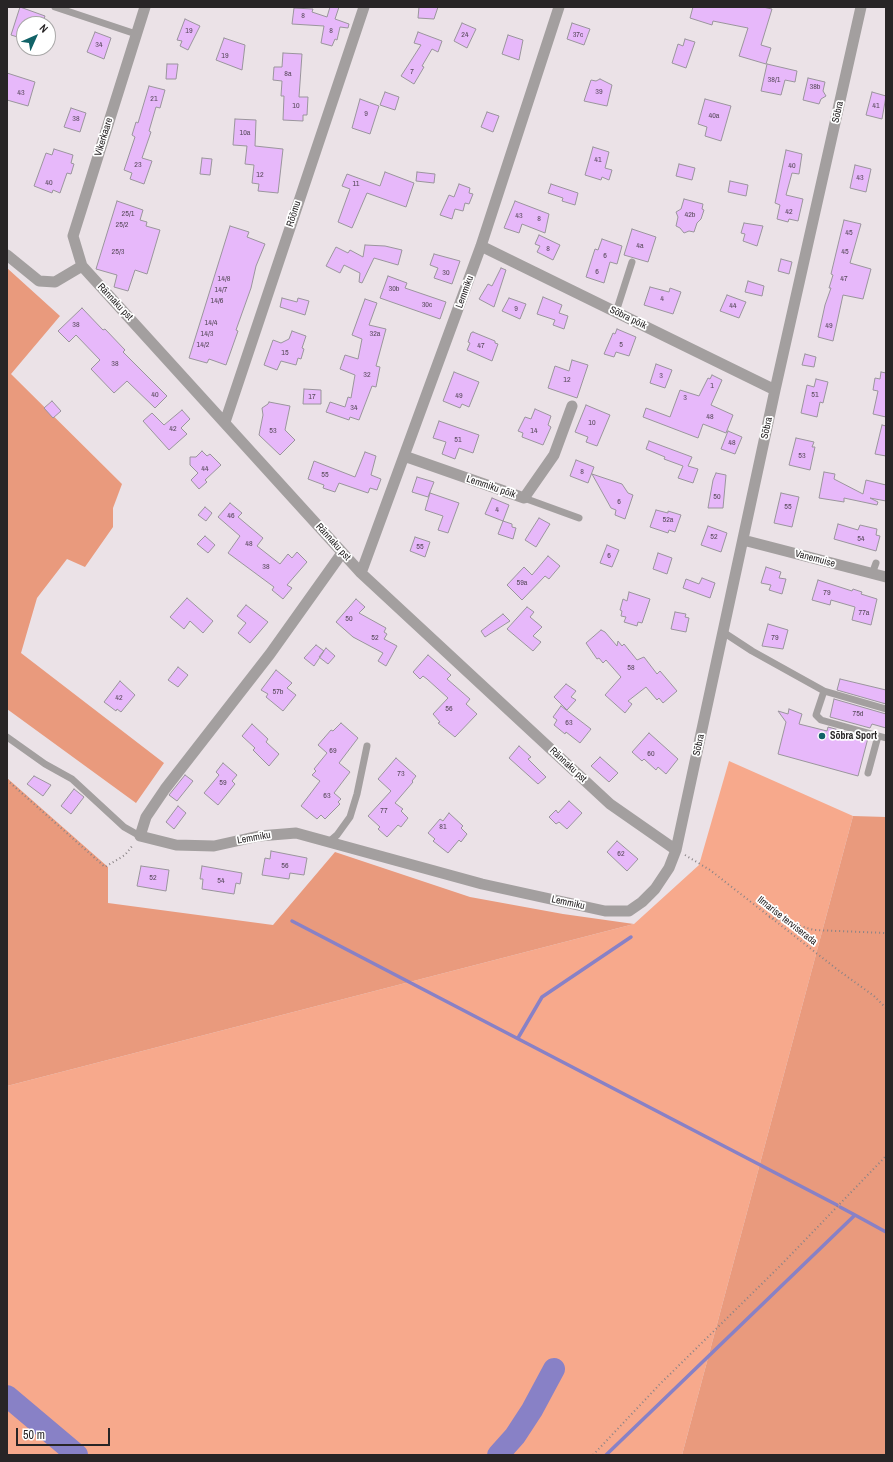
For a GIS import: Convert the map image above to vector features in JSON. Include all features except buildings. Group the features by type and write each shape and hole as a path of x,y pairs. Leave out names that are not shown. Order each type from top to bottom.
{"street":[{"name":"Vikerkaare","path":"82,266 73,236 145,7"},
{"name":"Rõõmu","path":"225,422 364,7"},
{"name":"Lemmiku","path":"361,573 481,246 559,7"},
{"name":"Sõbra","path":"676,850 861,7"},
{"name":"Sõbra põik","path":"481,246 776,390"},
{"path":"7,255 39,281 55,282 82,266"},
{"name":"Rännaku pst","path":"82,266 361,573 610,804 676,850"},
{"name":"Lemmiku põik","path":"404,456 524,498 554,455 572,406"},
{"name":"Vanemuise","path":"743,540 886,577"},
{"path":"140,836 146,817 161,795 270,654 342,553"},
{"name":"Lemmiku","path":"140,836 176,845 214,846 259,836 296,833 330,841 482,884 605,911 629,911 642,902 655,889 670,868 676,850"}],"lane":[{"path":"55,7 136,34"},
{"path":"616,312 632,262"},
{"path":"524,498 579,518"},
{"path":"872,574 876,563"},
{"path":"723,632 752,651 824,691 886,709"},
{"path":"824,691 816,715 817,718 886,738"},
{"path":"868,773 878,736"},
{"path":"7,737 45,764 72,779 124,827 140,836"},
{"path":"330,841 337,835 350,817 357,794 367,746"}],"path":[{"path":"7,780 105,867 125,855 140,836"},
{"name":"Ilmarise terviserada","path":"676,850 710,870 874,996 886,1008"},
{"path":"768,916 814,930 886,934"},
{"path":"593,1455 660,1384 782,1265 886,1156"}],"shaded area":[{"path":"7,268 60,316 11,374 122,484 113,508 113,527 85,567 67,559 37,598 21,653 164,763 136,803 7,709"},
{"path":"729,761 853,816 682,1455 7,1455 7,1086 634,924 699,865"},
{"path":"7,778 108,867 108,903 273,925 335,852 470,897 563,914 634,924 7,1086"},
{"path":"853,816 886,817 886,1455 682,1455"}],"waterway":[{"path":"292,921 837,1205"},
{"path":"518,1038 542,997 631,937"},
{"path":"840,1207 855,1215"},
{"path":"606,1455 855,1215 886,1232"},
{"path":"498,1455 515,1436 532,1410 554,1369"},
{"path":"7,1396 77,1455"}],"place":[{"name":"Sõbra Sport","path":"822,736"}]}
